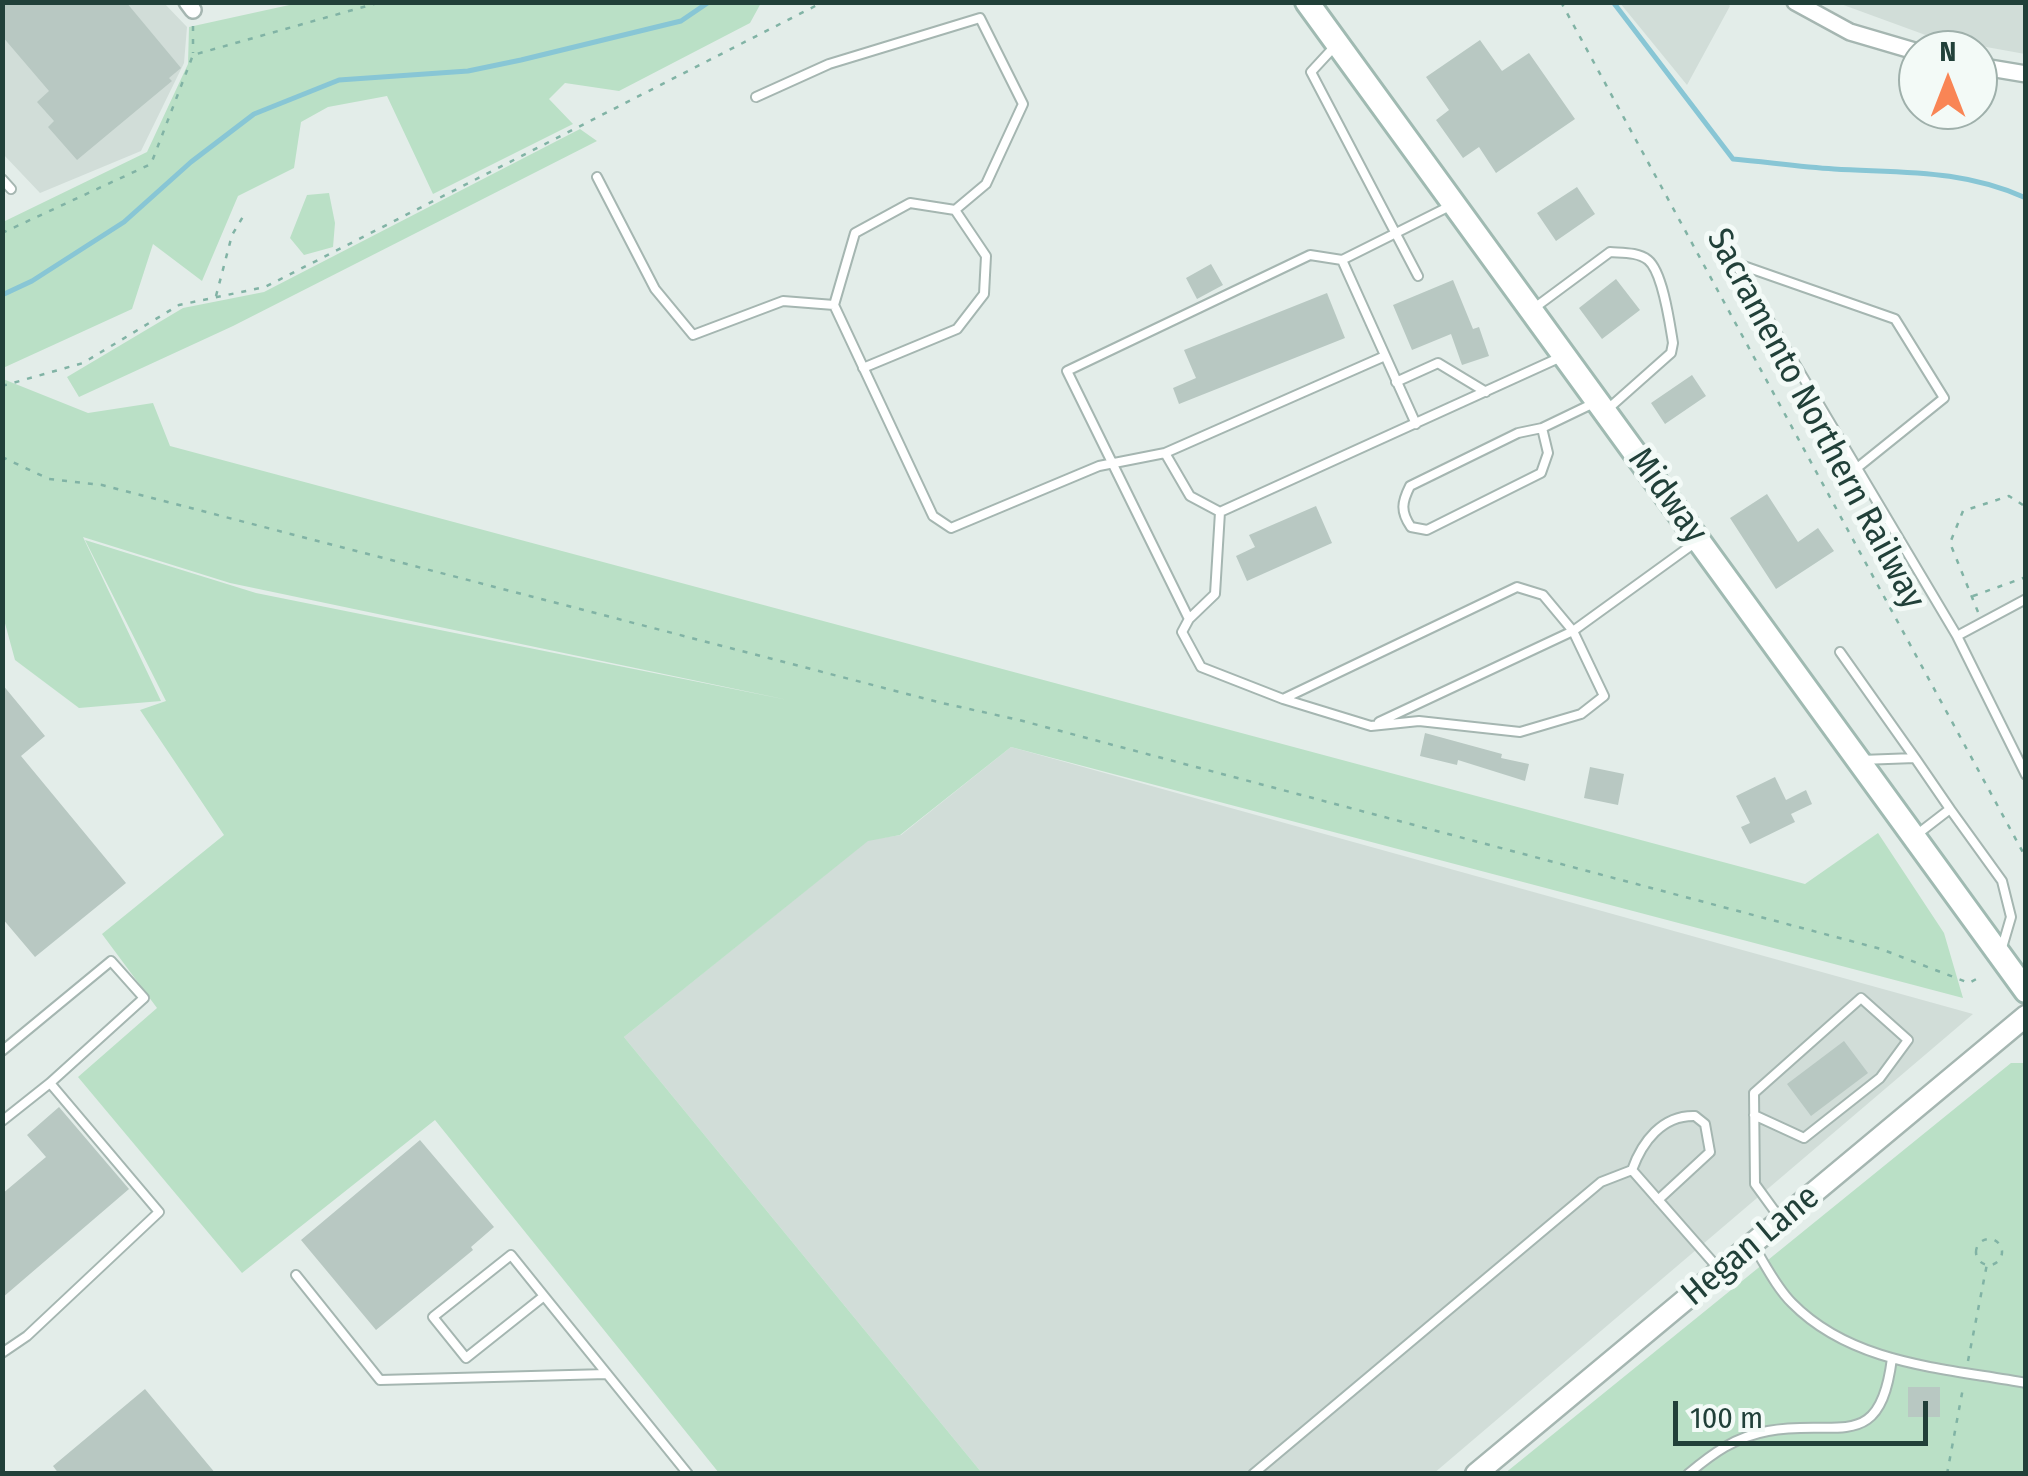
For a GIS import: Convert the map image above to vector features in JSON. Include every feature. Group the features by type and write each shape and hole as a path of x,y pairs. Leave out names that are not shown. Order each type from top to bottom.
{"main road":[{"name":"Midway","path":"1307,2 2000,956 2024,983"}],"street":[{"path":"1802,4 1850,32 1898,46"},
{"path":"1998,69 2026,74"},
{"name":"Hegan Lane","path":"1476,1474 2026,1016"}],"lane":[{"path":"756,97 829,64 980,18 1023,104 986,184 955,210"},
{"path":"1338,42 1311,72 1418,276"},
{"path":"597,178 655,288 694,335 783,301 834,305"},
{"path":"2,179 11,188"},
{"path":"863,368 957,329 984,294 986,256 955,210 910,203 854,232 834,305 863,368 933,516 951,528 1099,466 1165,454 1384,356"},
{"path":"1189,618 1067,371 1310,255 1342,260 1455,203"},
{"path":"1532,309 1610,252 1632,254 1648,259 1656,270 1673,344 1670,353 1602,406 1518,433 1410,486 1402,501 1404,516 1411,527 1426,530 1541,473 1548,453 1542,428"},
{"path":"1342,260 1416,424"},
{"path":"1857,468 1944,398 1895,319 1735,263 1956,636 2026,775"},
{"path":"1220,512 1566,355"},
{"path":"1396,382 1438,363 1486,392"},
{"path":"1165,454 1190,496 1220,512"},
{"path":"1220,512 1215,594 1189,618 1182,632 1201,667 1282,699 1371,726 1420,721 1520,732 1580,714 1604,696 1573,631 1543,595 1517,587 1282,699"},
{"path":"1371,726 1573,631 1699,540"},
{"path":"1956,636 2026,599"},
{"path":"1840,652 2002,881 2011,918 2000,956"},
{"path":"1858,760 1915,758"},
{"path":"1914,837 1950,809"},
{"path":"2,1051 111,961 144,998 2,1121"},
{"path":"1754,1115 1804,1138 1880,1078 1908,1040 1861,998 1754,1092 1754,1115 1755,1184 1782,1220"},
{"path":"3,1353 27,1336 159,1212 50,1082"},
{"path":"1253,1474 1601,1182 1632,1170 1641,1144 1678,1115 1694,1116 1704,1124 1710,1152 1658,1200"},
{"path":"1632,1170 1721,1271"},
{"path":"1753,1245 1790,1301 1846,1342 1892,1358 2026,1382"},
{"path":"466,1377 466,1358 433,1317 511,1255 688,1474"},
{"path":"296,1275 380,1380 608,1374"},
{"path":"466,1358 544,1296"},
{"path":"1688,1474 1718,1450 1744,1437 1797,1427 1858,1427 1870,1419 1888,1392 1892,1358"}],"path":[{"path":"193,55 382,2"},
{"path":"2,386 82,363 180,305 265,287 823,2"},
{"name":"Sacramento Northern Railway","path":"1561,2 2026,858"},
{"path":"2,233 151,164 193,55 190,6"},
{"path":"216,298 232,234 244,215"},
{"path":"2,457 50,479 102,485 942,704 1019,720 1881,949 1969,983 1980,977"},
{"path":"2026,507 2009,496 1963,511 1950,544 1972,597 2026,577"},
{"path":"1983,1240 1994,1240 2002,1255 1995,1263 1987,1264 1980,1260 1976,1250 1983,1240"},
{"path":"1970,1352 1987,1264"},
{"path":"1946,1474 1963,1387"}],"shaded area":[{"path":"1726,2 1730,6 1687,85 1620,3"},
{"path":"3,3 164,3 187,27 184,63 141,151 40,193 3,154"},
{"path":"1838,3 2025,3 2025,54 1998,49 1998,30 1912,30"},
{"path":"1011,747 1973,1014 1433,1474 982,1473 624,1037 868,840 901,835"}],"green space":[{"path":"303,2 761,3 750,23 619,91 565,83 549,99 573,124 433,194 387,96 328,107 301,122 294,168 238,196 202,281 153,244 132,309 3,368 3,222 147,152 188,64 189,27"},
{"path":"580,129 597,141 233,326 79,397 67,377 183,308 264,292"},
{"path":"329,193 335,223 333,247 304,255 290,238 307,195"},
{"path":"3,379 88,413 153,403 170,446 1805,884 1878,833 1944,933 1963,998 1011,747 900,835 868,841 624,1037 982,1473 719,1473 435,1120 242,1273 78,1077 157,1008 102,934 224,835 140,710 166,701 85,540 256,593 788,700 230,583 83,537 161,701 79,708 15,660 3,616"},
{"path":"2011,1063 2025,1063 2025,1473 1504,1474"}],"building":[{"path":"2,2 126,2 181,68 169,78 172,81 77,160 48,127 54,121 37,102 49,91 2,36"},
{"path":"1480,40 1502,71 1529,53 1575,119 1496,173 1479,147 1463,158 1436,120 1449,110 1426,77"},
{"path":"1577,187 1595,214 1556,241 1537,213"},
{"path":"1211,264 1223,285 1197,299 1186,278"},
{"path":"1616,279 1640,310 1602,339 1579,308"},
{"path":"1453,280 1473,329 1479,327 1489,356 1462,365 1451,334 1412,350 1393,305"},
{"path":"1327,293 1345,338 1179,404 1173,388 1196,378 1184,350"},
{"path":"1692,375 1706,396 1665,424 1651,403"},
{"path":"1767,494 1798,542 1818,528 1834,551 1776,589 1730,518"},
{"path":"1316,506 1332,543 1247,581 1236,556 1255,547 1249,535"},
{"path":"2,684 45,736 21,756 126,883 35,957 2,918"},
{"path":"1425,733 1529,764 1525,781 1458,760 1457,765 1420,756"},
{"path":"1590,767 1624,774 1618,805 1584,798"},
{"path":"1775,777 1786,800 1806,790 1812,804 1791,814 1795,822 1750,844 1741,827 1750,823 1736,796"},
{"path":"1844,1041 1868,1073 1811,1116 1787,1084"},
{"path":"59,1107 129,1189 2,1298 2,1194 46,1157 27,1135"},
{"path":"420,1140 494,1227 471,1247 473,1250 376,1330 301,1240"},
{"path":"1908,1387 1940,1387 1940,1417 1908,1417"},
{"path":"145,1389 216,1474 59,1474 53,1466"}],"waterway":[{"path":"2,295 32,281 124,222 191,162 254,114 339,80 468,71 521,60 681,21 709,2"},
{"path":"1613,2 1733,159 1955,177 2026,198"}]}
